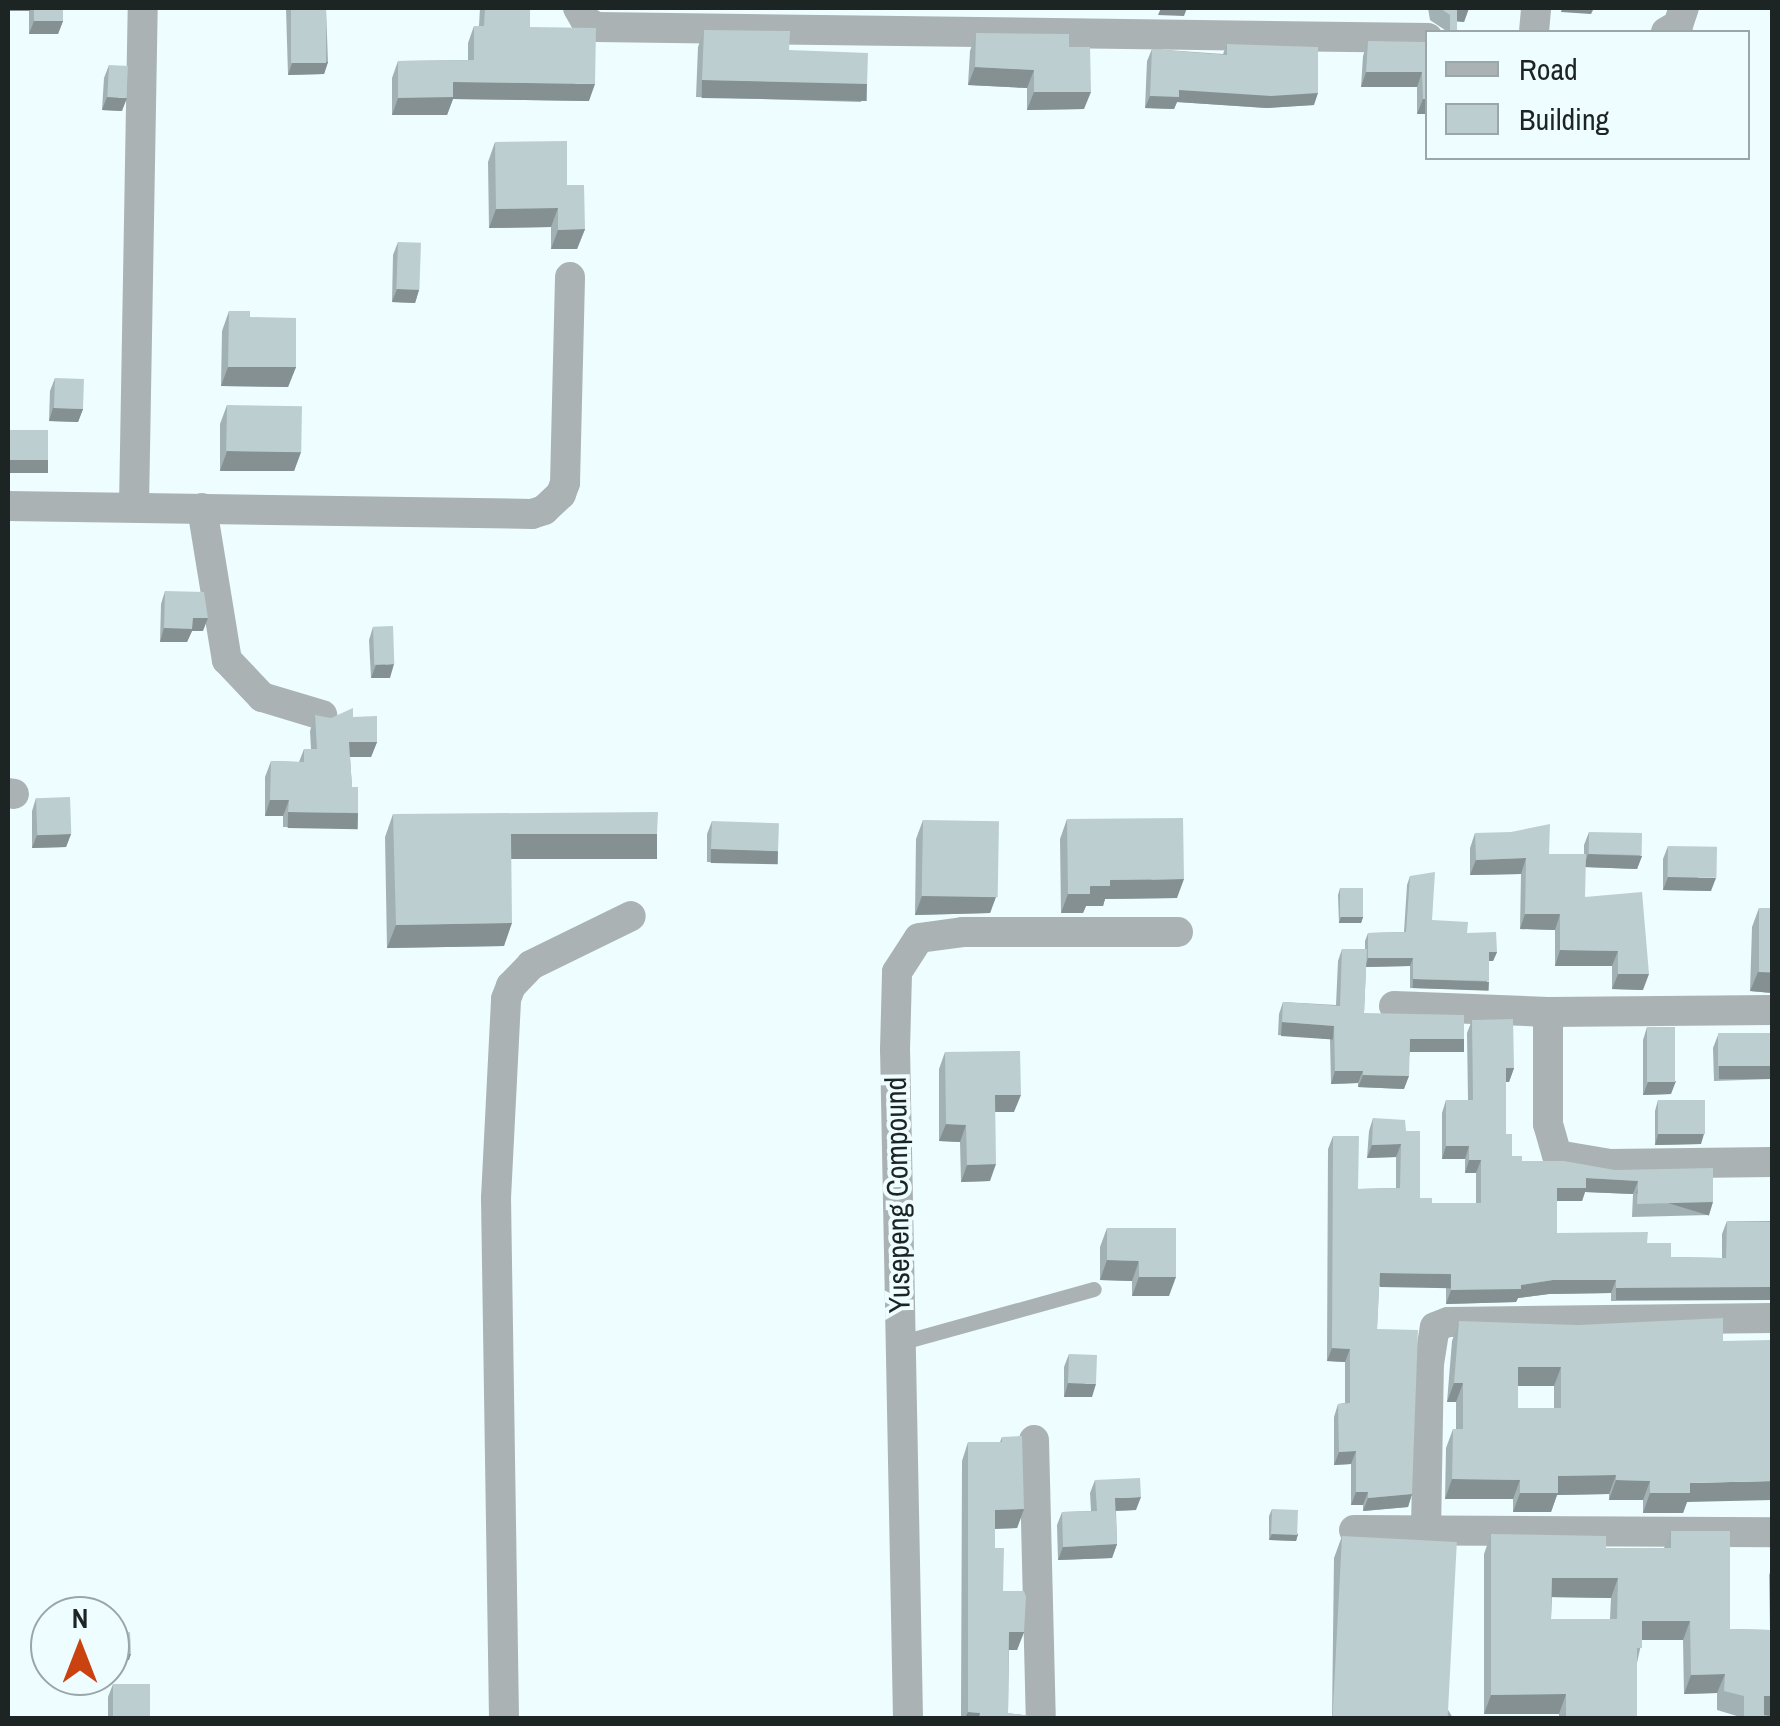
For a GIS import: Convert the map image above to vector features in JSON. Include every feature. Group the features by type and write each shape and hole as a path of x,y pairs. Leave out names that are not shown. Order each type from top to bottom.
{"street":[{"path":"134,507 144,8"},
{"path":"578,8 596,28 684,18 1397,22 1425,36"},
{"path":"1669,30 1678,25 1684,8"},
{"path":"8,506 532,514 544,510 565,483 570,277"},
{"path":"202,508 228,660 262,697 322,715"},
{"path":"504,1718 496,1198 506,999 511,986 531,966 630,916"},
{"name":"Yusepeng Compound","path":"908,1718 894,1050 898,972 906,952 919,938 962,932 1178,932"},
{"path":"1394,1006 1548,1012 1772,1010"},
{"path":"1548,1012 1548,1124 1558,1155 1610,1164 1772,1162"},
{"path":"1426,1531 1429,1364 1436,1327 1448,1322 1772,1318"},
{"path":"1034,1440 1040,1718"},
{"path":"1354,1530 1772,1532"}],"lane":[{"path":"899,1343 1094,1289"}],"building":[{"path":"34,8 63,8 63,21 34,21"},
{"path":"291,8 326,8 326,63 291,63"},
{"path":"485,8 530,8 530,27 596,28 595,84 453,82 453,97 398,98 398,61 474,60 474,26 484,26"},
{"path":"1440,8 1457,8 1457,30 1450,30 1450,15"},
{"path":"704,30 790,31 789,50 868,53 867,84 702,80"},
{"path":"976,33 1069,34 1069,47 1090,47 1091,92 1034,92 1034,70 975,67"},
{"path":"1368,41 1425,42 1425,99 1422,72 1366,72"},
{"path":"1227,44 1318,47 1318,93 1271,96 1179,90 1179,97 1150,96 1152,49 1227,55"},
{"path":"109,65 128,66 126,98 107,97"},
{"path":"567,141 567,185 584,185 585,229 558,230 558,208 496,209 495,142"},
{"path":"398,242 421,243 419,290 396,289"},
{"path":"229,311 250,311 250,317 296,318 296,367 228,367"},
{"path":"55,378 84,379 83,409 54,408"},
{"path":"227,405 302,406 301,452 226,451"},
{"path":"8,430 48,430 48,460 8,460"},
{"path":"165,591 204,592 208,618 193,618 192,629 164,628"},
{"path":"393,626 394,664 374,665 373,627"},
{"path":"353,708 353,717 377,716 377,742 349,742 352,787 358,787 358,813 288,812 289,800 270,800 271,761 304,762 304,749 317,749 315,715 331,718"},
{"path":"70,797 71,834 37,835 36,798"},
{"path":"658,812 657,834 511,834 512,923 396,925 393,814"},
{"path":"1183,818 1184,879 1110,880 1110,886 1090,886 1090,894 1068,894 1067,819"},
{"path":"923,820 999,821 998,897 922,896"},
{"path":"712,821 779,823 778,851 711,849"},
{"path":"1550,824 1549,854 1586,854 1585,897 1642,892 1649,974 1618,974 1618,951 1560,950 1560,914 1525,914 1526,858 1476,860 1475,833 1511,832"},
{"path":"1589,832 1642,833 1642,855 1589,854"},
{"path":"1668,846 1717,847 1716,878 1667,877"},
{"path":"1435,872 1432,920 1468,922 1467,933 1496,932 1497,952 1489,952 1489,981 1413,979 1413,958 1368,958 1368,933 1406,932 1410,876"},
{"path":"1340,888 1363,888 1363,917 1340,917"},
{"path":"1759,908 1772,908 1772,972 1759,972"},
{"path":"1342,949 1367,949 1364,1013 1464,1015 1464,1039 1410,1039 1409,1076 1335,1071 1334,1026 1282,1022 1283,1002 1340,1006"},
{"path":"1513,1019 1514,1068 1506,1068 1506,1134 1512,1134 1512,1156 1522,1156 1522,1161 1564,1161 1615,1170 1713,1168 1713,1202 1637,1204 1638,1181 1586,1178 1586,1188 1557,1188 1557,1233 1648,1232 1647,1243 1671,1243 1671,1257 1726,1258 1727,1221 1772,1222 1772,1287 1616,1288 1616,1280 1553,1280 1521,1285 1521,1289 1451,1290 1451,1274 1380,1273 1377,1329 1418,1330 1412,1494 1368,1498 1368,1492 1356,1492 1356,1451 1339,1452 1338,1404 1350,1403 1350,1349 1332,1348 1333,1136 1359,1136 1358,1189 1400,1188 1401,1144 1372,1145 1373,1118 1405,1120 1406,1131 1420,1131 1420,1198 1432,1198 1432,1203 1481,1203 1481,1160 1469,1160 1469,1146 1446,1146 1446,1100 1473,1100 1472,1020"},
{"path":"1647,1027 1675,1027 1675,1082 1647,1082"},
{"path":"1718,1033 1772,1033 1772,1066 1718,1066"},
{"path":"1020,1051 1021,1095 995,1095 996,1164 967,1165 966,1125 946,1124 945,1052"},
{"path":"1658,1100 1705,1100 1705,1134 1658,1134"},
{"path":"1107,1228 1176,1228 1176,1277 1139,1277 1139,1261 1107,1260"},
{"path":"1723,1318 1723,1341 1772,1340 1772,1481 1690,1483 1690,1493 1650,1493 1650,1481 1616,1480 1616,1475 1558,1476 1558,1493 1520,1493 1520,1480 1452,1479 1453,1429 1463,1429 1463,1383 1454,1383 1459,1321 1579,1325","holes":["1518,1367 1561,1367 1561,1408 1518,1408"]},
{"path":"1069,1354 1097,1355 1096,1384 1068,1383"},
{"path":"1022,1436 1024,1509 995,1510 995,1548 1004,1548 1003,1591 1024,1591 1026,1597 1024,1632 1009,1632 1008,1713 1044,1718 980,1718 980,1713 968,1712 968,1442 1002,1442 1002,1437"},
{"path":"1140,1478 1141,1497 1115,1498 1117,1544 1063,1547 1062,1512 1097,1511 1095,1480"},
{"path":"1272,1509 1298,1510 1297,1535 1271,1534"},
{"path":"1671,1531 1730,1531 1730,1629 1772,1630 1772,1696 1764,1696 1764,1718 1744,1718 1744,1696 1724,1691 1725,1674 1691,1675 1690,1621 1642,1621 1642,1648 1637,1648 1637,1718 1566,1718 1566,1694 1491,1695 1491,1534 1606,1536 1606,1548 1671,1548","holes":["1552,1578 1618,1578 1617,1619 1551,1619"]},
{"path":"1342,1536 1457,1542 1448,1718 1332,1718"},
{"path":"130,1684 150,1684 150,1718 113,1718 113,1696 130,1696"}]}
